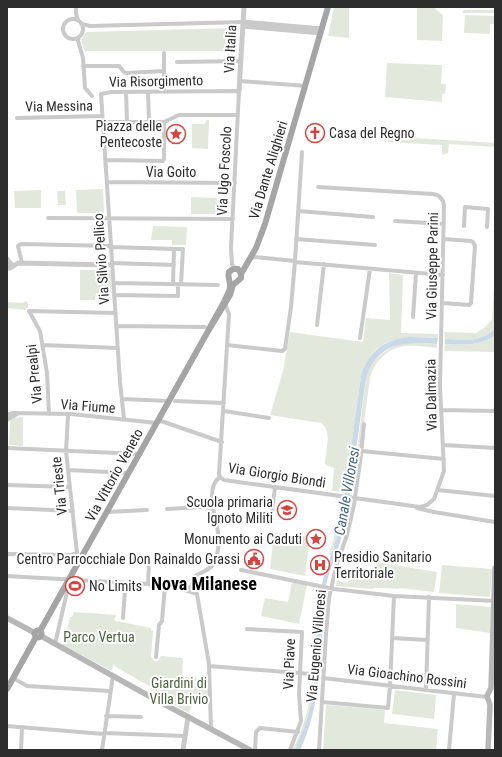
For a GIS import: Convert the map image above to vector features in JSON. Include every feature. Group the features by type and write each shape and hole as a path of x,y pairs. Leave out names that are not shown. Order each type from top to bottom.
{"main road":[{"name":"Via Dante Alighieri","path":"236,271 250,259 268,214 328,7"},
{"name":"Via Dante Alighieri","path":"236,271 242,267 259,238"},
{"path":"236,271 241,278 233,281 228,276 236,271"},
{"name":"Via Vittorio Veneto","path":"207,329 225,304 233,281"},
{"name":"Via Vittorio Veneto","path":"7,689 157,422 172,401 207,329 228,293 233,281"},
{"path":"491,750 493,711 490,689 495,568"},
{"path":"7,618 210,729 240,748 250,750"},
{"path":"488,750 494,683 495,636"}],"street":[{"name":"Via Italia","path":"240,91 244,7"},
{"path":"76,9 78,20 82,24 90,26 242,25 321,31"},
{"path":"76,9 71,19 66,22 63,28 67,37 73,39 79,46"},
{"path":"71,19 78,20"},
{"path":"82,24 83,31"},
{"path":"90,26 83,31 79,37 79,46 85,88 92,96"},
{"path":"73,39 79,37"},
{"path":"164,53 164,92"},
{"path":"177,62 241,61"},
{"path":"83,66 119,66 126,73 164,71"},
{"path":"240,81 306,86"},
{"name":"Via Risorgimento","path":"101,98 103,92 240,91"},
{"name":"Via Ugo Foscolo","path":"236,271 232,264 231,251 240,91"},
{"path":"126,92 126,122"},
{"path":"148,92 149,122"},
{"name":"Via Silvio Pellico","path":"101,98 124,419"},
{"path":"103,122 164,122 179,115 238,115"},
{"name":"Via Messina","path":"17,118 102,116"},
{"path":"106,160 163,161 164,122"},
{"path":"227,344 282,351 285,349 295,261 302,152"},
{"name":"Via Goito","path":"107,182 235,183"},
{"name":"Via Giuseppe Parini","path":"318,187 436,194 440,196 444,205 441,344"},
{"path":"464,226 465,208 488,209 487,226"},
{"path":"298,211 373,217"},
{"path":"48,218 109,217 233,219"},
{"path":"396,221 444,224"},
{"path":"296,239 375,244"},
{"path":"442,304 469,305 471,303 475,246 471,241 444,239"},
{"path":"20,263 18,246 21,244 183,249 178,296 114,295"},
{"path":"173,284 174,249"},
{"path":"250,259 254,257 443,275"},
{"path":"8,269 10,264 8,260 20,263 174,265"},
{"path":"8,269 20,263"},
{"path":"317,325 324,264"},
{"path":"360,338 370,268"},
{"path":"413,317 416,273"},
{"path":"114,283 218,285"},
{"path":"7,576 68,581 190,587 194,577 204,573 214,564 219,537 211,499 217,480 220,477 229,314 225,304"},
{"name":"Via Prealpi","path":"49,414 47,373 43,345 37,323 28,312 30,310 116,312"},
{"path":"220,312 227,315 228,325"},
{"path":"117,326 207,329"},
{"name":"Via Dalmazia","path":"427,505 434,499 444,470 444,445 441,410 441,344"},
{"path":"43,345 118,348"},
{"path":"122,399 224,403"},
{"path":"441,410 495,411"},
{"path":"224,411 269,418"},
{"name":"Via Fiume","path":"7,418 13,413 160,421 222,442"},
{"name":"Via Trieste","path":"7,554 76,554 78,551 66,451 68,415"},
{"name":"Via Eugenio Villoresi","path":"319,750 329,588 348,530 362,451 364,424"},
{"path":"444,445 495,448"},
{"path":"7,448 139,454"},
{"path":"362,451 444,459"},
{"path":"68,470 129,472"},
{"name":"Via Giorgio Biondi","path":"220,477 224,480 411,506"},
{"path":"7,485 70,487"},
{"path":"271,520 276,487"},
{"path":"438,490 495,496"},
{"path":"411,506 420,507 427,505 427,510"},
{"path":"167,509 213,506"},
{"path":"411,506 495,522"},
{"path":"7,508 73,511"},
{"path":"107,512 147,510"},
{"path":"148,584 150,562"},
{"path":"241,570 329,588 394,596 494,601"},
{"path":"55,644 67,592 68,581"},
{"path":"156,656 159,625 162,621 165,586"},
{"path":"176,587 198,595 201,625 209,666 210,729"},
{"path":"123,618 125,590"},
{"path":"322,702 388,708 394,596"},
{"path":"426,690 429,597"},
{"name":"Via Piave","path":"246,629 302,632 299,694 301,721 290,750"},
{"path":"392,638 428,640"},
{"path":"209,666 232,669 312,674"},
{"path":"102,750 113,676"},
{"path":"13,678 27,686 110,691"},
{"name":"Via Gioachino Rossini","path":"323,678 454,694 492,697"},
{"path":"449,750 454,694"},
{"path":"106,716 141,718"},
{"path":"183,750 188,717"},
{"path":"7,726 104,733 185,736"},
{"path":"21,750 22,727"},
{"path":"255,750 256,732 260,728 298,732"}],"green space":[{"path":"334,7 349,7 349,38 328,36"},
{"path":"417,7 433,7 443,15 442,41 417,40"},
{"path":"464,10 495,10 494,13 463,13 462,12"},
{"path":"465,15 494,16 494,24 490,24 490,34 464,33"},
{"path":"231,28 229,51 85,51 82,41 86,32"},
{"path":"387,63 442,65 441,84 446,84 445,94 442,94 442,102 385,97"},
{"path":"206,120 209,120 208,149 192,148 192,124 205,124"},
{"path":"388,130 399,137 495,143 495,147 449,144 448,153 442,155 442,145 388,142 389,139 381,136"},
{"path":"103,189 104,213 77,213 76,190"},
{"path":"41,190 41,208 15,208 14,191"},
{"path":"57,191 65,191 66,205 58,205"},
{"path":"191,197 217,198 217,214 191,214"},
{"path":"153,226 187,227 186,245 172,245 172,240 151,240"},
{"path":"495,267 495,329 483,337 472,340 445,339 444,332 476,333 492,320"},
{"path":"80,270 110,270 112,293 96,293 95,300 80,300"},
{"path":"389,273 403,275 401,333 438,334 438,338 419,337 390,341 375,351 369,359 361,376 345,492 332,491 334,468 325,464 328,436 325,427 321,423 270,415 283,371 290,332 363,342 366,318 390,320"},
{"path":"26,301 28,303 28,307 25,310 7,308 7,302 22,303"},
{"path":"495,336 495,352 444,351 445,344 465,345 483,342"},
{"path":"402,343 437,344 437,348 413,346 399,347 378,361 370,378 360,451 357,451 366,378 375,360 384,352"},
{"path":"23,417 23,446 9,445 10,421 13,418"},
{"path":"340,500 344,500 341,521 331,555 329,555 335,534"},
{"path":"274,533 310,537 305,576 270,569"},
{"path":"376,562 437,572 434,592 399,588 371,589 336,586 337,576 340,576 339,581 348,583 350,571 372,574"},
{"path":"442,565 492,569 490,597 439,593"},
{"path":"292,582 307,585 299,624 261,616 265,598 288,602"},
{"path":"319,588 321,590 318,617 316,673 312,700 307,720 300,738 295,750 292,750 301,732 311,692"},
{"path":"456,604 491,607 490,633 456,628"},
{"name":"Parco Vertua","path":"74,612 117,615 114,619 116,621 151,628 153,631 151,657 155,661 158,661 161,656 183,658 182,677 208,680 208,699 194,698 189,713 158,696 158,693 154,689 113,665 112,671 63,645 70,617 72,617"},
{"path":"395,690 436,695 434,719 392,714"},
{"path":"326,705 385,710 384,723 438,729 436,750 323,750"}],"water":[{"path":"495,329 495,336 482,342 465,345 445,344 445,339 477,339"},
{"name":"Canale Villoresi","path":"410,337 438,338 437,344 403,344 385,350 371,366 366,378 347,515 343,533 328,576 325,590 317,692 311,721 306,736 300,750 295,750 311,705 321,589 340,526 361,376 368,360 379,348 392,340"}],"place":[{"name":"Casa del Regno","path":"315,133"},
{"name":"Piazza delle Pentecoste","path":"176,134"},
{"name":"Scuola primaria Ignoto Militi","path":"287,510"},
{"name":"Monumento ai Caduti","path":"316,539"},
{"name":"Centro Parrocchiale Don Rainaldo Grassi","path":"254,559"},
{"name":"Presidio Sanitario Territoriale","path":"320,565"},
{"name":"No Limits","path":"75,586"}],"district":[{"name":"Nova Milanese","path":"204,583"}],"park label":[{"name":"Giardini di Villa Brivio","path":"179,692"}]}
